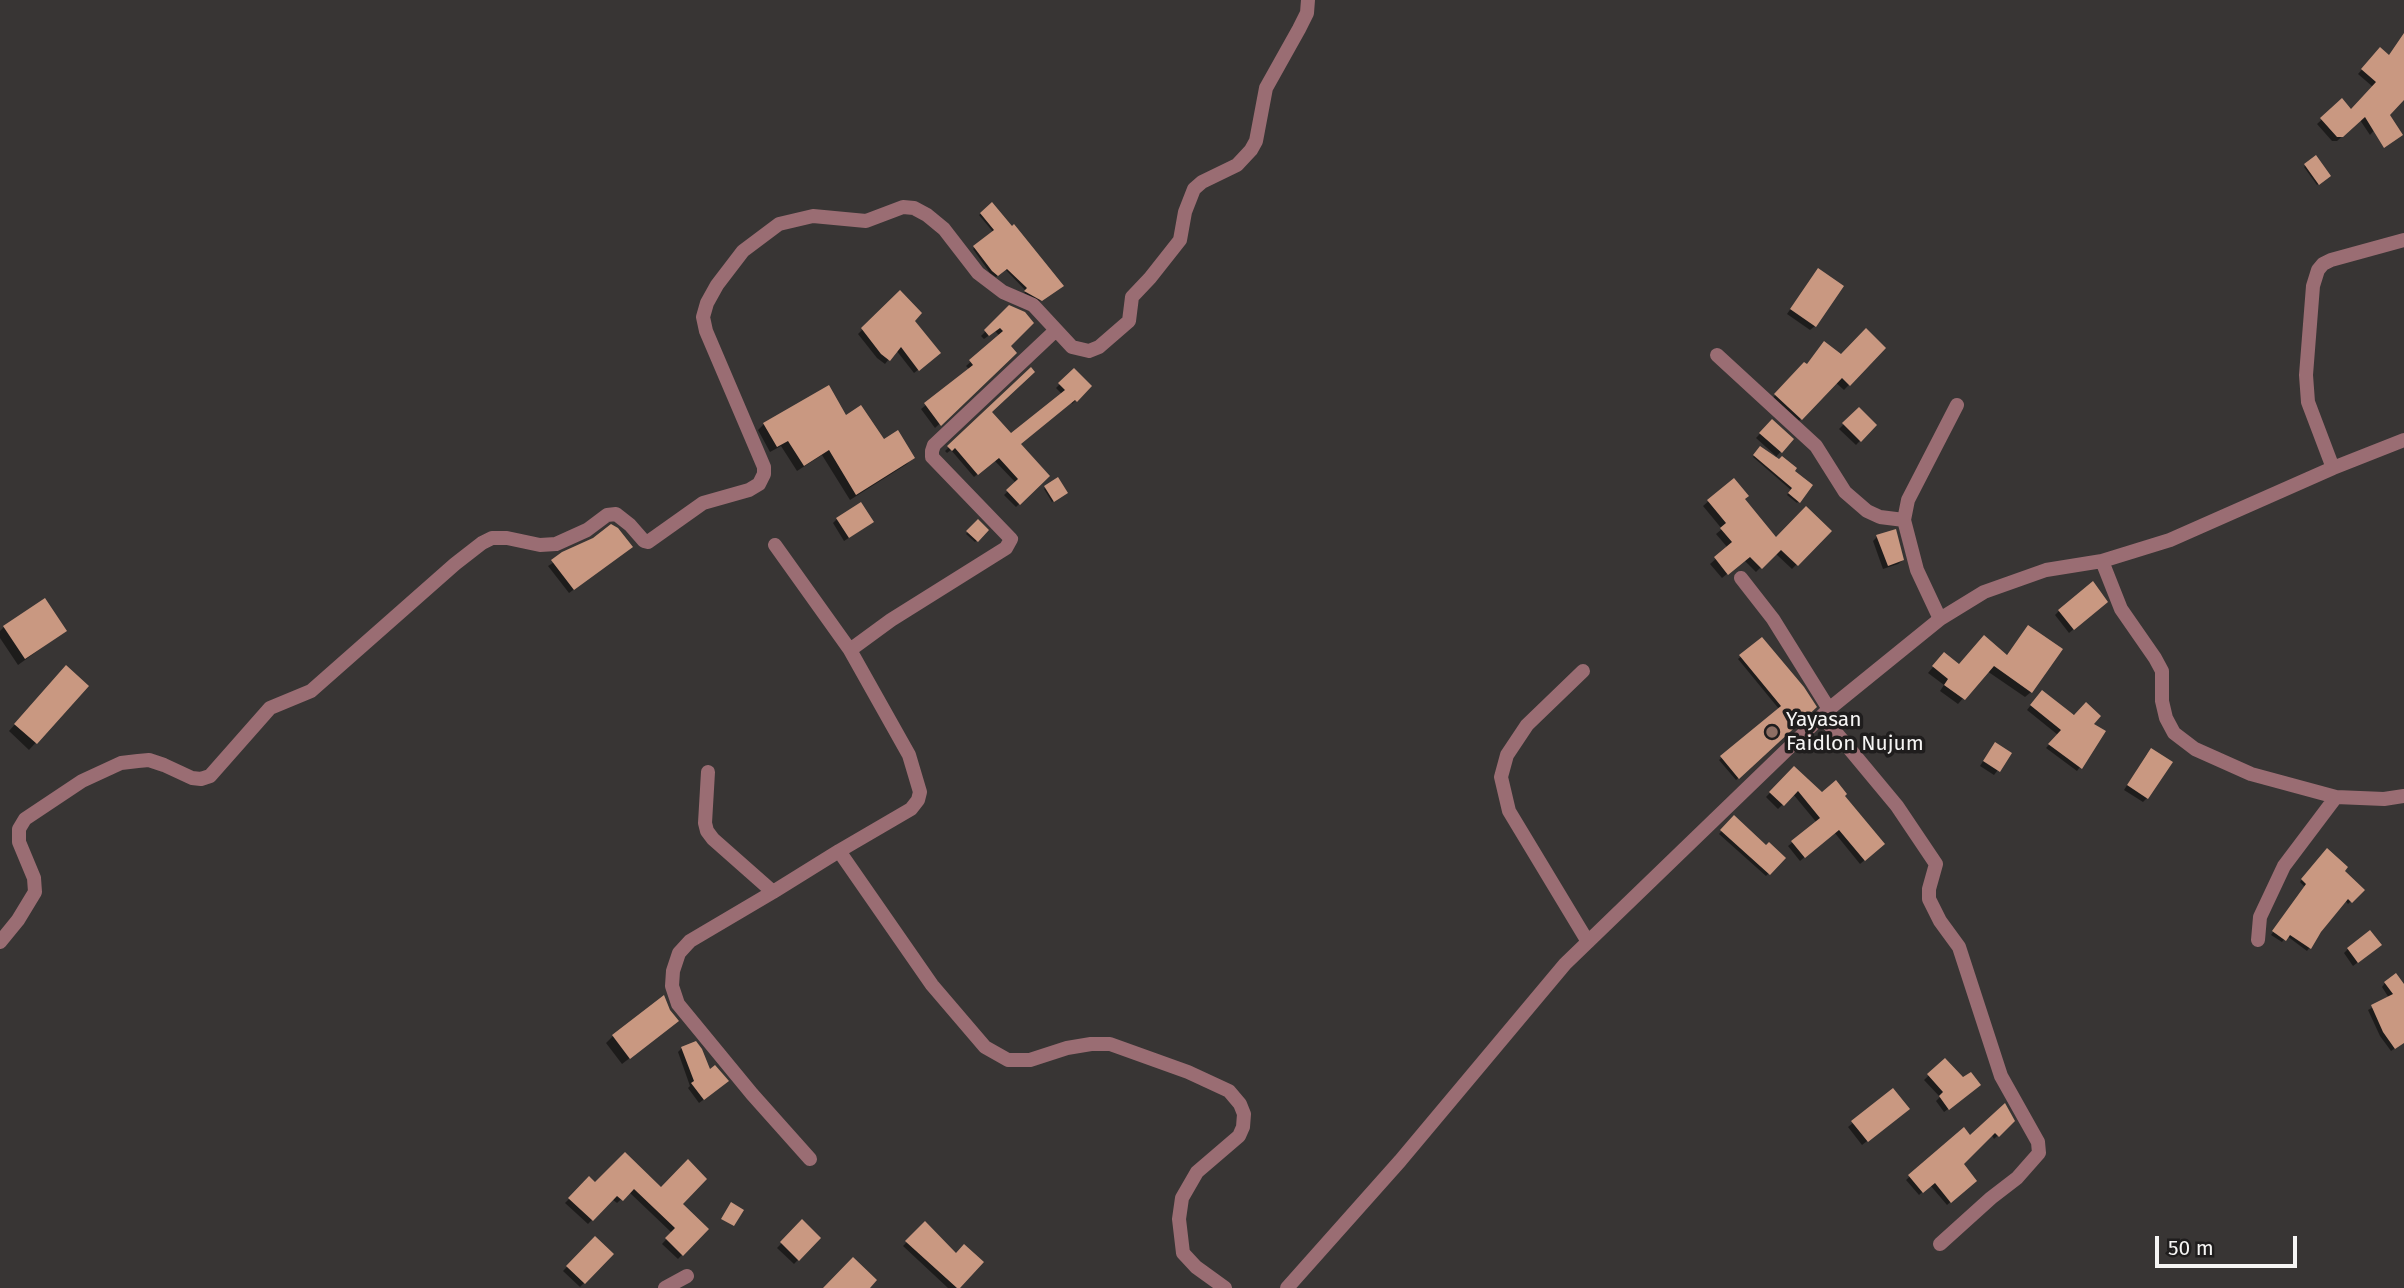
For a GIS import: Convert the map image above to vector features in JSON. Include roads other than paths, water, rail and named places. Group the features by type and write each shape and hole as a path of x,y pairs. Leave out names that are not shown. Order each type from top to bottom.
{"street":[{"path":"0,942 18,920 35,892 34,878 19,842 19,829 25,819 82,781 121,763 149,760 192,778 210,776 270,708 311,691 455,564 492,538 507,538 540,545 556,544 587,530 607,515 616,514 644,541 650,542 703,502 750,490 759,484 764,467 706,331 703,317 717,285 743,251 779,224 813,216 866,221 903,207 914,208 944,229 978,273 991,285 1033,305 1072,347 1089,351 1099,347 1129,321 1132,297 1180,240 1185,212 1194,188 1237,165 1251,150 1256,141 1266,89 1307,13 1308,0"},
{"path":"2333,467 2308,402 2306,375 2315,278 2323,264 2331,260 2404,240"},
{"path":"850,650 891,620 1009,545 1009,536 932,457 932,451 934,445 1056,330"},
{"path":"1717,355 1816,446 1851,498 1867,511 1880,517 1904,520"},
{"path":"1940,619 1917,570 1904,520 1908,500 1957,405"},
{"path":"1287,1288 1400,1161 1565,964 1826,713 1940,619 1984,592 2046,570 2102,561 2170,540 2333,467 2404,440"},
{"path":"775,545 850,650 909,755 920,792 911,809 690,941 679,953 673,971 672,986 678,1004 810,1159"},
{"path":"2102,561 2122,609 2162,671 2162,701 2166,718 2174,733 2195,749 2251,774 2336,797 2384,799 2404,796"},
{"path":"1741,578 1773,619 1826,713 1897,806 1936,864 1929,888 1929,899 1940,921 1959,947 2001,1076 2038,1142 2039,1153 2017,1178 1940,1244"},
{"path":"1584,671 1527,726 1507,755 1501,777 1509,811 1588,942"},
{"path":"708,772 705,822 707,831 773,891"},
{"path":"2258,940 2260,917 2284,866 2336,797"},
{"path":"839,851 932,985 985,1047 1008,1060 1030,1060 1067,1048 1110,1044 1188,1072 1229,1091 1240,1104 1244,1114 1243,1127 1239,1136 1196,1172 1182,1198 1179,1219 1183,1253 1196,1267 1226,1288"},
{"path":"665,1288 687,1276"}],"place":[{"name":"Yayasan Faidlon Nujum","path":"1772,732"}]}
